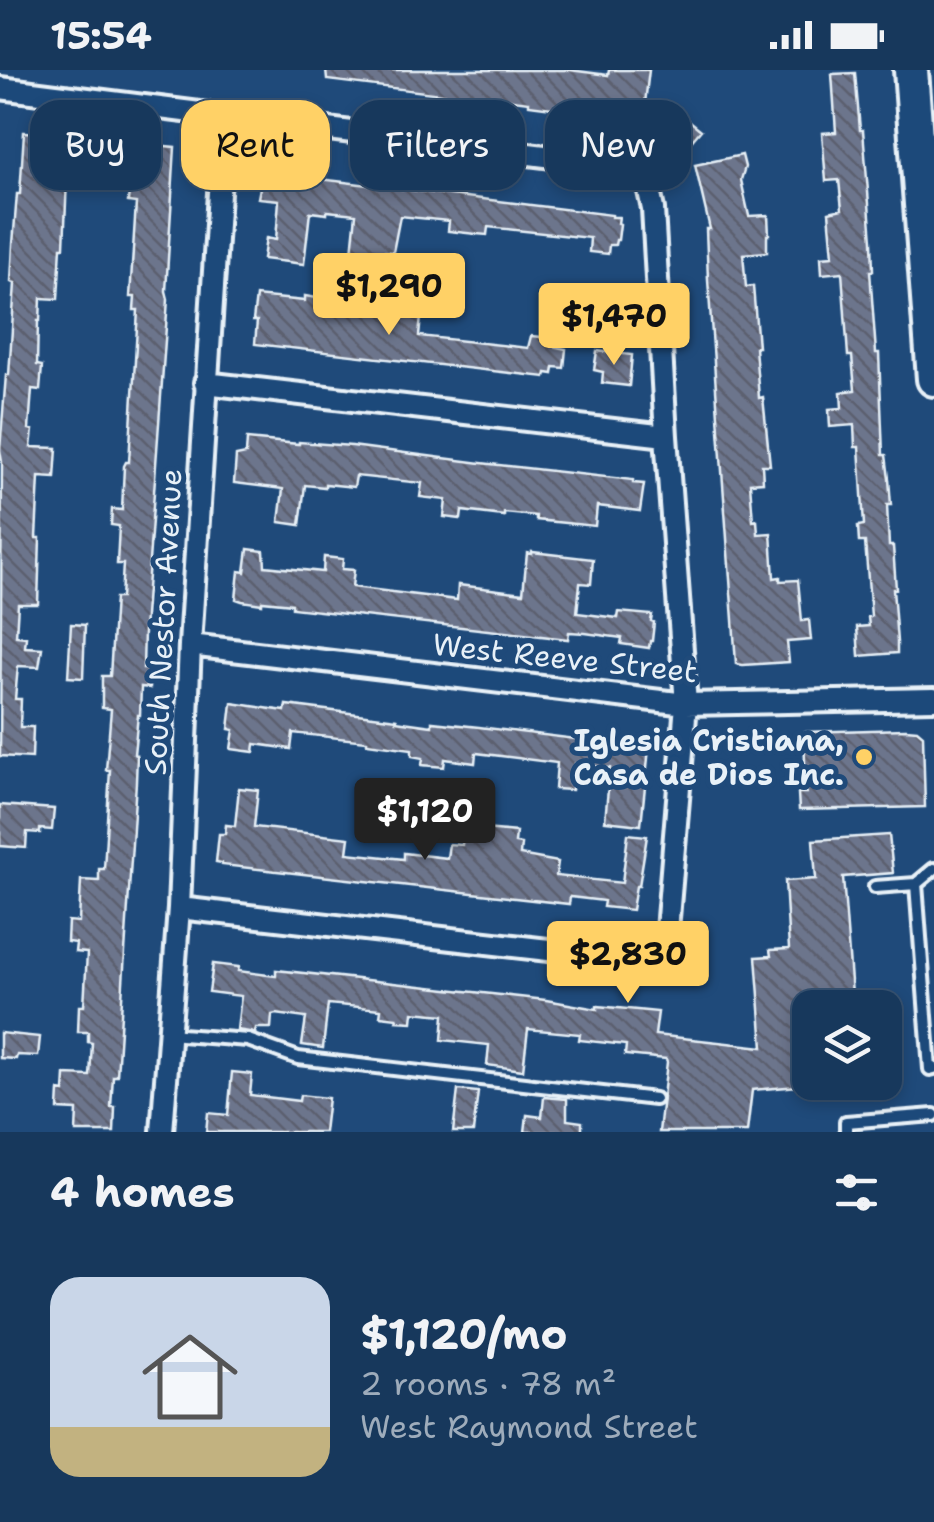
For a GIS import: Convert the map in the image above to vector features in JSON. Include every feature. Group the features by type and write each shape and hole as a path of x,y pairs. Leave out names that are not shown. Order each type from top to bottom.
{"main road":[{"path":"911,70 934,380"}],"street":[{"path":"0,88 181,110"},
{"path":"179,908 645,961 666,942 686,704 653,209 647,182 609,164 330,128"},
{"name":"South Nestor Avenue","path":"162,1132 179,908 190,645 219,190"},
{"path":"206,383 666,436"},
{"name":"West Reeve Street","path":"190,645 686,704 934,699"}],"lane":[{"path":"875,887 916,884 934,869"},
{"path":"916,884 928,942 932,1068"},
{"path":"168,1034 248,1040 298,1058 655,1099"},
{"path":"846,1132 846,1122 934,1116"}],"building":[{"path":"326,70 570,70 608,75 609,70 649,70 645,100 545,100 545,107 529,105 525,100 489,100 327,80"},
{"path":"855,73 872,241 870,271 879,353 883,455 891,505 887,505 897,642 897,653 859,656 857,627 869,626 871,616 865,542 859,542 858,526 864,525 859,447 855,447 854,425 830,427 829,409 842,408 841,392 855,390 852,356 848,356 842,272 822,274 821,257 833,256 829,212 842,209 839,180 826,181 822,133 836,132 832,74"},
{"path":"691,122 701,130 691,142"},
{"path":"24,132 30,132 30,190 67,190 58,299 41,298 37,365 42,366 40,390 32,389 29,429 33,430 31,447 57,448 55,478 39,477 38,604 18,604 16,636 26,637 25,647 42,648 39,667 18,666 15,699 21,699 20,727 33,727 32,758 0,756 0,450 9,375 15,283 11,282 13,244"},
{"path":"161,146 175,147 144,630 143,669 151,669 150,688 141,687 134,754 136,782 117,1076 113,1076 111,1107 115,1107 114,1132 76,1132 77,1110 58,1109 59,1091 64,1092 65,1075 90,1076 92,1043 88,1042 88,1032 78,1032 79,1006 84,1006 87,953 75,952 76,943 67,942 68,921 79,922 81,880 99,881 99,869 104,869 111,709 102,708 102,676 110,676 115,598 121,598 123,564 117,564 119,526 111,525 112,509 122,510 124,466 129,462 138,310 134,310 135,297 130,297 136,203 128,202 129,190 161,190"},
{"path":"742,155 745,167 741,180 749,216 768,215 769,235 767,252 743,254 746,287 753,286 759,398 763,397 770,465 762,465 763,482 750,483 753,521 757,520 758,534 771,533 774,578 798,580 802,621 809,620 811,640 787,642 789,662 743,665 736,664 708,280 706,229 710,229 695,165"},
{"path":"330,180 350,183 350,190 409,190 612,215 619,217 620,224 618,240 609,245 608,254 589,252 590,238 488,227 487,235 448,231 449,221 400,216 393,252 376,251 373,274 350,272 356,214 310,212 304,264 263,259 266,238 276,240 279,200 258,198 260,190 330,190"},
{"path":"323,292 344,294 342,307 421,317 419,336 528,348 531,336 553,338 552,346 566,349 564,368 554,367 553,374 546,373 545,377 255,344 256,296 305,301 305,296 323,299"},
{"path":"597,351 632,355 629,386 602,383 603,372 594,370"},
{"path":"247,439 352,446 644,484 640,511 597,506 595,526 504,513 462,511 461,519 444,517 446,500 420,497 422,483 356,476 354,487 305,485 300,525 279,522 283,489 234,483 236,456 246,454"},
{"path":"248,549 264,551 265,566 323,572 324,557 343,559 342,569 354,570 352,587 457,600 458,585 523,593 527,553 593,559 591,584 580,583 577,613 618,618 619,612 652,615 652,641 649,648 621,644 622,638 585,633 569,632 568,639 242,601 236,599 239,571 245,572"},
{"path":"71,624 85,625 83,678 68,677"},
{"path":"232,703 285,711 286,705 432,726 432,722 649,748 641,825 605,821 610,768 575,764 572,790 555,789 557,763 476,753 475,763 445,759 444,767 422,765 423,758 412,756 412,749 293,733 291,749 255,744 254,752 231,749"},
{"name":"Iglesia Cristiana, Casa de Dios Inc.","path":"906,729 923,735 925,807 799,810 798,793 806,793 804,732"},
{"path":"239,788 258,790 254,827 349,838 347,853 404,859 404,853 447,858 449,844 462,845 464,827 516,832 520,855 558,862 556,876 622,883 628,834 647,836 639,886 632,910 603,907 604,901 570,897 569,904 222,865 216,862 219,834 225,834 226,825 235,826"},
{"path":"0,805 54,809 52,830 27,832 26,848 0,846"},
{"path":"889,835 893,873 843,877 852,990 792,990 792,1087 752,1090 747,1132 659,1132 666,1059 625,1055 626,1045 579,1040 580,1034 528,1029 523,1070 487,1065 489,1045 442,1040 444,1015 413,1012 412,1022 396,1021 397,1018 380,1016 381,1009 328,1004 323,1048 302,1045 306,1018 276,1014 272,1015 271,1028 256,1028 255,1033 237,1030 241,996 209,992 213,964 276,976 276,970 597,1009 658,1012 655,1035 763,1047 756,957 771,956 770,950 789,949 785,881 816,879 813,840"},
{"path":"0,1033 40,1037 38,1056 0,1058"},
{"path":"232,1072 252,1074 250,1095 299,1101 300,1095 328,1098 324,1132 206,1132 208,1113 228,1115"},
{"path":"458,1090 478,1092 473,1132 453,1132"},
{"path":"544,1097 567,1099 567,1120 582,1122 582,1132 525,1132 527,1115 542,1117"}],"place":[{"name":"Iglesia Cristiana, Casa de Dios Inc.","path":"864,757"}]}
